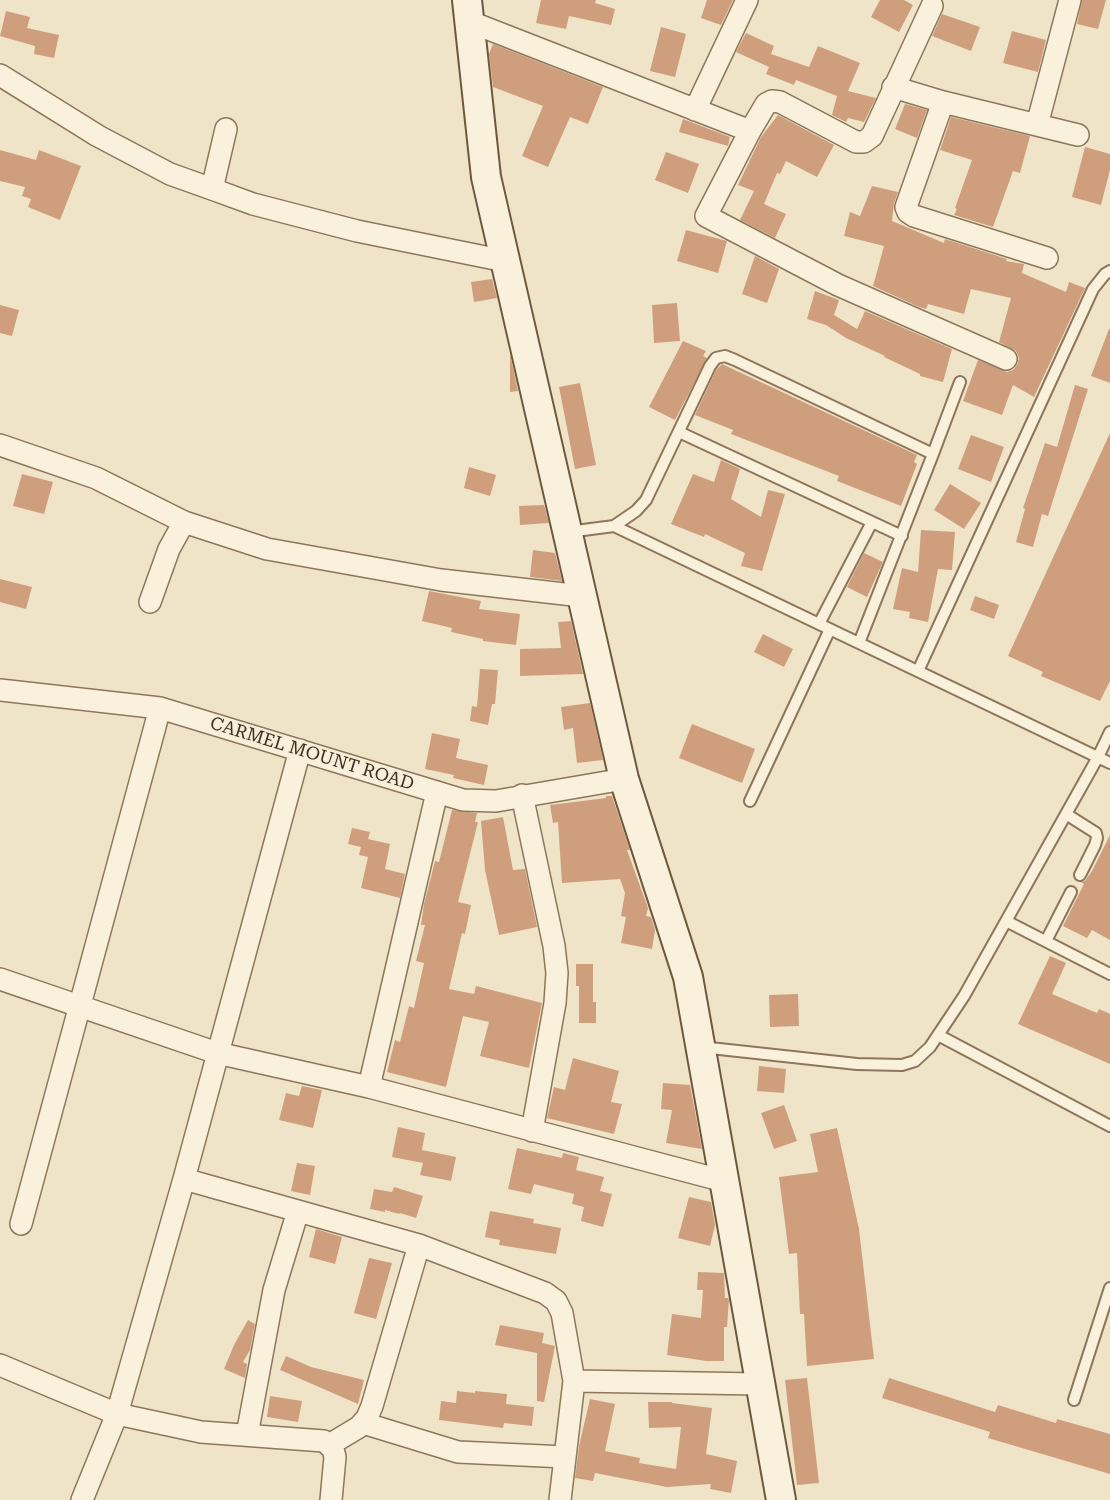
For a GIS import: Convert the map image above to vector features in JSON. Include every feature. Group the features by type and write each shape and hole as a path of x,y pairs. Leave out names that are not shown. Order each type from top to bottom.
{"street":[{"path":"695,110 747,0"},
{"path":"1037,125 1070,0"},
{"path":"932,6 872,136 864,142 856,142 780,102 772,101 766,104 750,131 706,216 838,285 1006,359"},
{"path":"467,10 695,110 750,131"},
{"path":"467,10 486,177 505,261 624,779 688,977 781,1500"},
{"path":"0,75 98,136 170,174 253,204 357,231 505,261"},
{"path":"893,87 943,102 1078,135"},
{"path":"943,102 906,207 908,212 914,216 1047,258"},
{"path":"212,189 226,129"},
{"path":"0,445 96,478 184,522 267,549 441,580 582,596"},
{"path":"150,602 169,549 184,522"},
{"name":"CARMEL MOUNT ROAD","path":"0,690 160,708 463,800 496,801 624,779"},
{"path":"21,1224 160,708"},
{"path":"82,1500 117,1414 184,1179 300,750"},
{"path":"369,1087 437,792"},
{"path":"522,795 554,946 557,973 555,1003 532,1131"},
{"path":"0,979 217,1053 369,1087 724,1181"},
{"path":"184,1179 419,1245 545,1293 556,1301 562,1313 574,1382 560,1500"},
{"path":"247,1435 274,1290 298,1211"},
{"path":"329,1445 363,1423 372,1406 419,1245"},
{"path":"0,1365 117,1414 201,1432 318,1439 333,1449 335,1457 331,1500"},
{"path":"574,1382 760,1384"},
{"path":"363,1423 458,1452 566,1457"}],"lane":[{"path":"918,671 1093,289 1110,271"},
{"path":"567,532 614,526 636,511 646,500 710,366 716,358 725,356 933,454"},
{"path":"860,643 960,382"},
{"path":"679,432 902,536"},
{"path":"750,801 872,522"},
{"path":"614,526 1110,763"},
{"path":"701,1047 857,1064 902,1065 915,1061 930,1047 964,996 1110,732"},
{"path":"1066,814 1096,832 1097,838 1080,875"},
{"path":"1046,941 1071,892"},
{"path":"1006,921 1110,974"},
{"path":"938,1035 1110,1126"},
{"path":"1074,1400 1110,1288"}],"building":[{"path":"541,0 596,0 595,3 615,9 611,25 569,16 566,29 536,23"},
{"path":"707,0 733,0 721,25 701,18"},
{"path":"880,0 904,0 913,5 899,32 871,17"},
{"path":"1082,0 1106,0 1098,29 1077,24"},
{"path":"6,11 30,17 27,28 59,35 54,58 34,54 35,46 0,36"},
{"path":"942,14 980,27 971,51 932,36"},
{"path":"661,27 686,34 675,77 650,71"},
{"path":"1012,31 1046,40 1038,72 1003,63"},
{"path":"746,33 774,46 771,54 809,67 818,46 860,63 848,91 876,98 864,122 848,118 846,122 832,115 837,96 796,80 794,85 766,74 769,67 736,52"},
{"path":"493,44 603,87 588,124 570,117 548,167 522,156 543,106 493,87 489,54"},
{"path":"905,104 927,110 917,138 895,129"},
{"path":"778,115 834,145 817,177 786,161 780,174 777,173 764,204 786,214 775,238 740,220 754,191 738,185 761,137"},
{"path":"951,117 1030,136 1020,173 1013,171 993,227 954,215 972,160 940,150"},
{"path":"683,119 730,137 728,146 679,132"},
{"path":"1085,147 1110,154 1110,170 1101,205 1072,197"},
{"path":"0,150 36,160 39,150 81,166 60,220 28,207 31,199 22,196 25,187 0,181"},
{"path":"666,152 699,164 688,193 655,180"},
{"path":"872,186 898,192 892,221 944,243 945,239 1007,259 1006,261 1024,264 1022,273 1066,292 1069,282 1085,288 1034,397 1013,385 1002,415 963,401 978,360 1007,372 1013,370 1017,365 1019,358 1016,351 999,342 1011,298 971,289 964,314 928,304 926,309 919,307 873,286 884,246 844,236 850,212 860,216"},
{"path":"686,230 727,241 718,273 677,261"},
{"path":"755,256 779,269 767,303 742,294"},
{"path":"492,279 497,298 474,302 471,282"},
{"path":"815,291 839,300 834,315 857,329 865,311 952,349 943,382 920,376 885,356 846,338 826,325 807,319"},
{"path":"677,303 680,341 654,343 652,305"},
{"path":"0,305 19,310 12,336 0,333"},
{"path":"1110,329 1110,383 1091,376"},
{"path":"683,341 706,351 703,356 707,358 675,420 649,407"},
{"path":"510,354 518,391 510,392"},
{"path":"722,364 917,455 914,462 917,464 901,506 837,481 839,476 731,434 733,430 695,415 716,370"},
{"path":"580,383 596,465 575,469 559,387"},
{"path":"1075,385 1088,389 1048,516 1042,514 1033,547 1016,542 1025,509 1023,508 1045,443 1057,447"},
{"path":"1110,433 1110,681 1100,701 1041,676 1043,672 1008,656"},
{"path":"971,435 1004,447 991,482 958,469"},
{"path":"721,460 740,469 731,499 761,517 768,490 785,494 762,571 741,566 745,553 705,534 704,537 671,524 693,474 714,482"},
{"path":"469,467 496,475 490,496 464,488"},
{"path":"22,474 53,482 44,514 13,506"},
{"path":"950,484 981,503 964,529 934,510"},
{"path":"544,505 549,523 520,525 519,506"},
{"path":"921,530 955,532 952,570 938,569 928,622 909,618 910,612 893,609 902,568 918,572"},
{"path":"533,550 555,553 562,581 530,577"},
{"path":"864,553 883,562 867,597 847,587"},
{"path":"0,579 32,587 26,609 0,602"},
{"path":"429,591 481,601 479,609 520,614 516,645 483,641 483,639 451,632 452,628 422,621"},
{"path":"975,596 999,605 994,619 970,610"},
{"path":"571,621 583,674 520,676 520,649 561,648 558,622"},
{"path":"763,634 793,649 784,667 754,652"},
{"path":"480,669 498,670 495,704 492,704 488,725 470,721 472,706 477,707"},
{"path":"590,703 603,760 577,763 573,728 564,730 561,707"},
{"path":"692,724 755,749 742,783 679,758"},
{"path":"432,733 460,739 456,758 488,765 484,785 425,769"},
{"path":"606,796 612,796 630,850 627,850 648,908 646,916 651,917 655,930 652,949 621,943 626,917 621,916 625,893 620,879 562,883 558,822 553,823 550,805 606,798"},
{"path":"452,810 477,813 475,822 478,822 458,902 471,905 449,989 474,994 476,986 542,1003 529,1068 480,1056 489,1022 463,1016 446,1087 387,1072 395,1040 400,1042 409,1006 414,1008 424,963 416,961 425,925 421,925 424,904 435,861 439,862"},
{"path":"503,817 513,870 525,869 537,927 499,935 485,870 481,821"},
{"path":"352,828 370,832 368,839 390,844 385,869 405,874 400,898 361,888 368,857 359,855 361,847 348,844"},
{"path":"1110,835 1110,940 1092,930 1087,938 1063,926 1084,884 1081,882 1085,881 1092,871"},
{"path":"1050,956 1066,963 1052,994 1097,1013 1099,1009 1110,1014 1110,1064 1018,1024"},
{"path":"576,964 593,964 593,1002 596,1002 596,1023 579,1023 579,986 576,986"},
{"path":"798,994 799,1026 770,1027 769,995"},
{"path":"573,1058 619,1071 611,1102 622,1104 614,1134 547,1118 554,1087 565,1090"},
{"path":"759,1066 786,1069 784,1093 757,1091"},
{"path":"663,1083 690,1085 702,1149 666,1143 672,1110 661,1109"},
{"path":"302,1086 322,1090 313,1128 279,1120 286,1093 299,1096"},
{"path":"784,1105 797,1141 774,1149 761,1113"},
{"path":"398,1127 425,1133 422,1150 456,1157 451,1181 420,1175 423,1163 392,1157"},
{"path":"837,1128 859,1229 874,1359 807,1366 804,1314 800,1314 797,1253 789,1254 779,1177 818,1172 810,1134"},
{"path":"517,1148 562,1158 563,1153 579,1157 576,1170 604,1177 600,1191 612,1194 603,1227 581,1221 584,1207 572,1204 574,1194 534,1184 531,1194 508,1189"},
{"path":"297,1163 315,1166 310,1195 291,1191"},
{"path":"394,1187 423,1196 416,1218 385,1210 385,1212 370,1209 374,1189 392,1192"},
{"path":"689,1197 711,1202 715,1225 710,1246 678,1238"},
{"path":"490,1211 534,1219 533,1223 561,1228 556,1254 499,1245 500,1240 485,1237"},
{"path":"316,1229 342,1237 335,1264 309,1257"},
{"path":"369,1258 392,1263 376,1319 354,1313"},
{"path":"698,1272 724,1273 725,1298 729,1300 727,1327 724,1327 724,1361 706,1361 667,1355 672,1314 701,1318 703,1290 697,1290"},
{"path":"248,1320 255,1324 250,1350 243,1362 247,1364 245,1378 224,1369"},
{"path":"500,1325 544,1333 542,1343 555,1346 544,1402 537,1401 537,1353 495,1345"},
{"path":"286,1356 311,1367 364,1380 358,1404 280,1370"},
{"path":"807,1378 819,1483 797,1485 785,1380"},
{"path":"889,1378 995,1412 998,1405 1056,1423 1057,1419 1110,1434 1110,1474 988,1438 990,1432 882,1398"},
{"path":"457,1391 507,1394 506,1404 534,1407 532,1426 504,1423 503,1428 439,1420 441,1401 456,1403"},
{"path":"270,1396 302,1401 298,1422 267,1417"},
{"path":"590,1399 615,1404 605,1451 640,1458 639,1463 676,1469 681,1427 649,1428 648,1402 672,1402 712,1408 706,1454 737,1461 731,1493 710,1489 711,1484 667,1487 595,1473 593,1481 575,1478 579,1446"}]}
